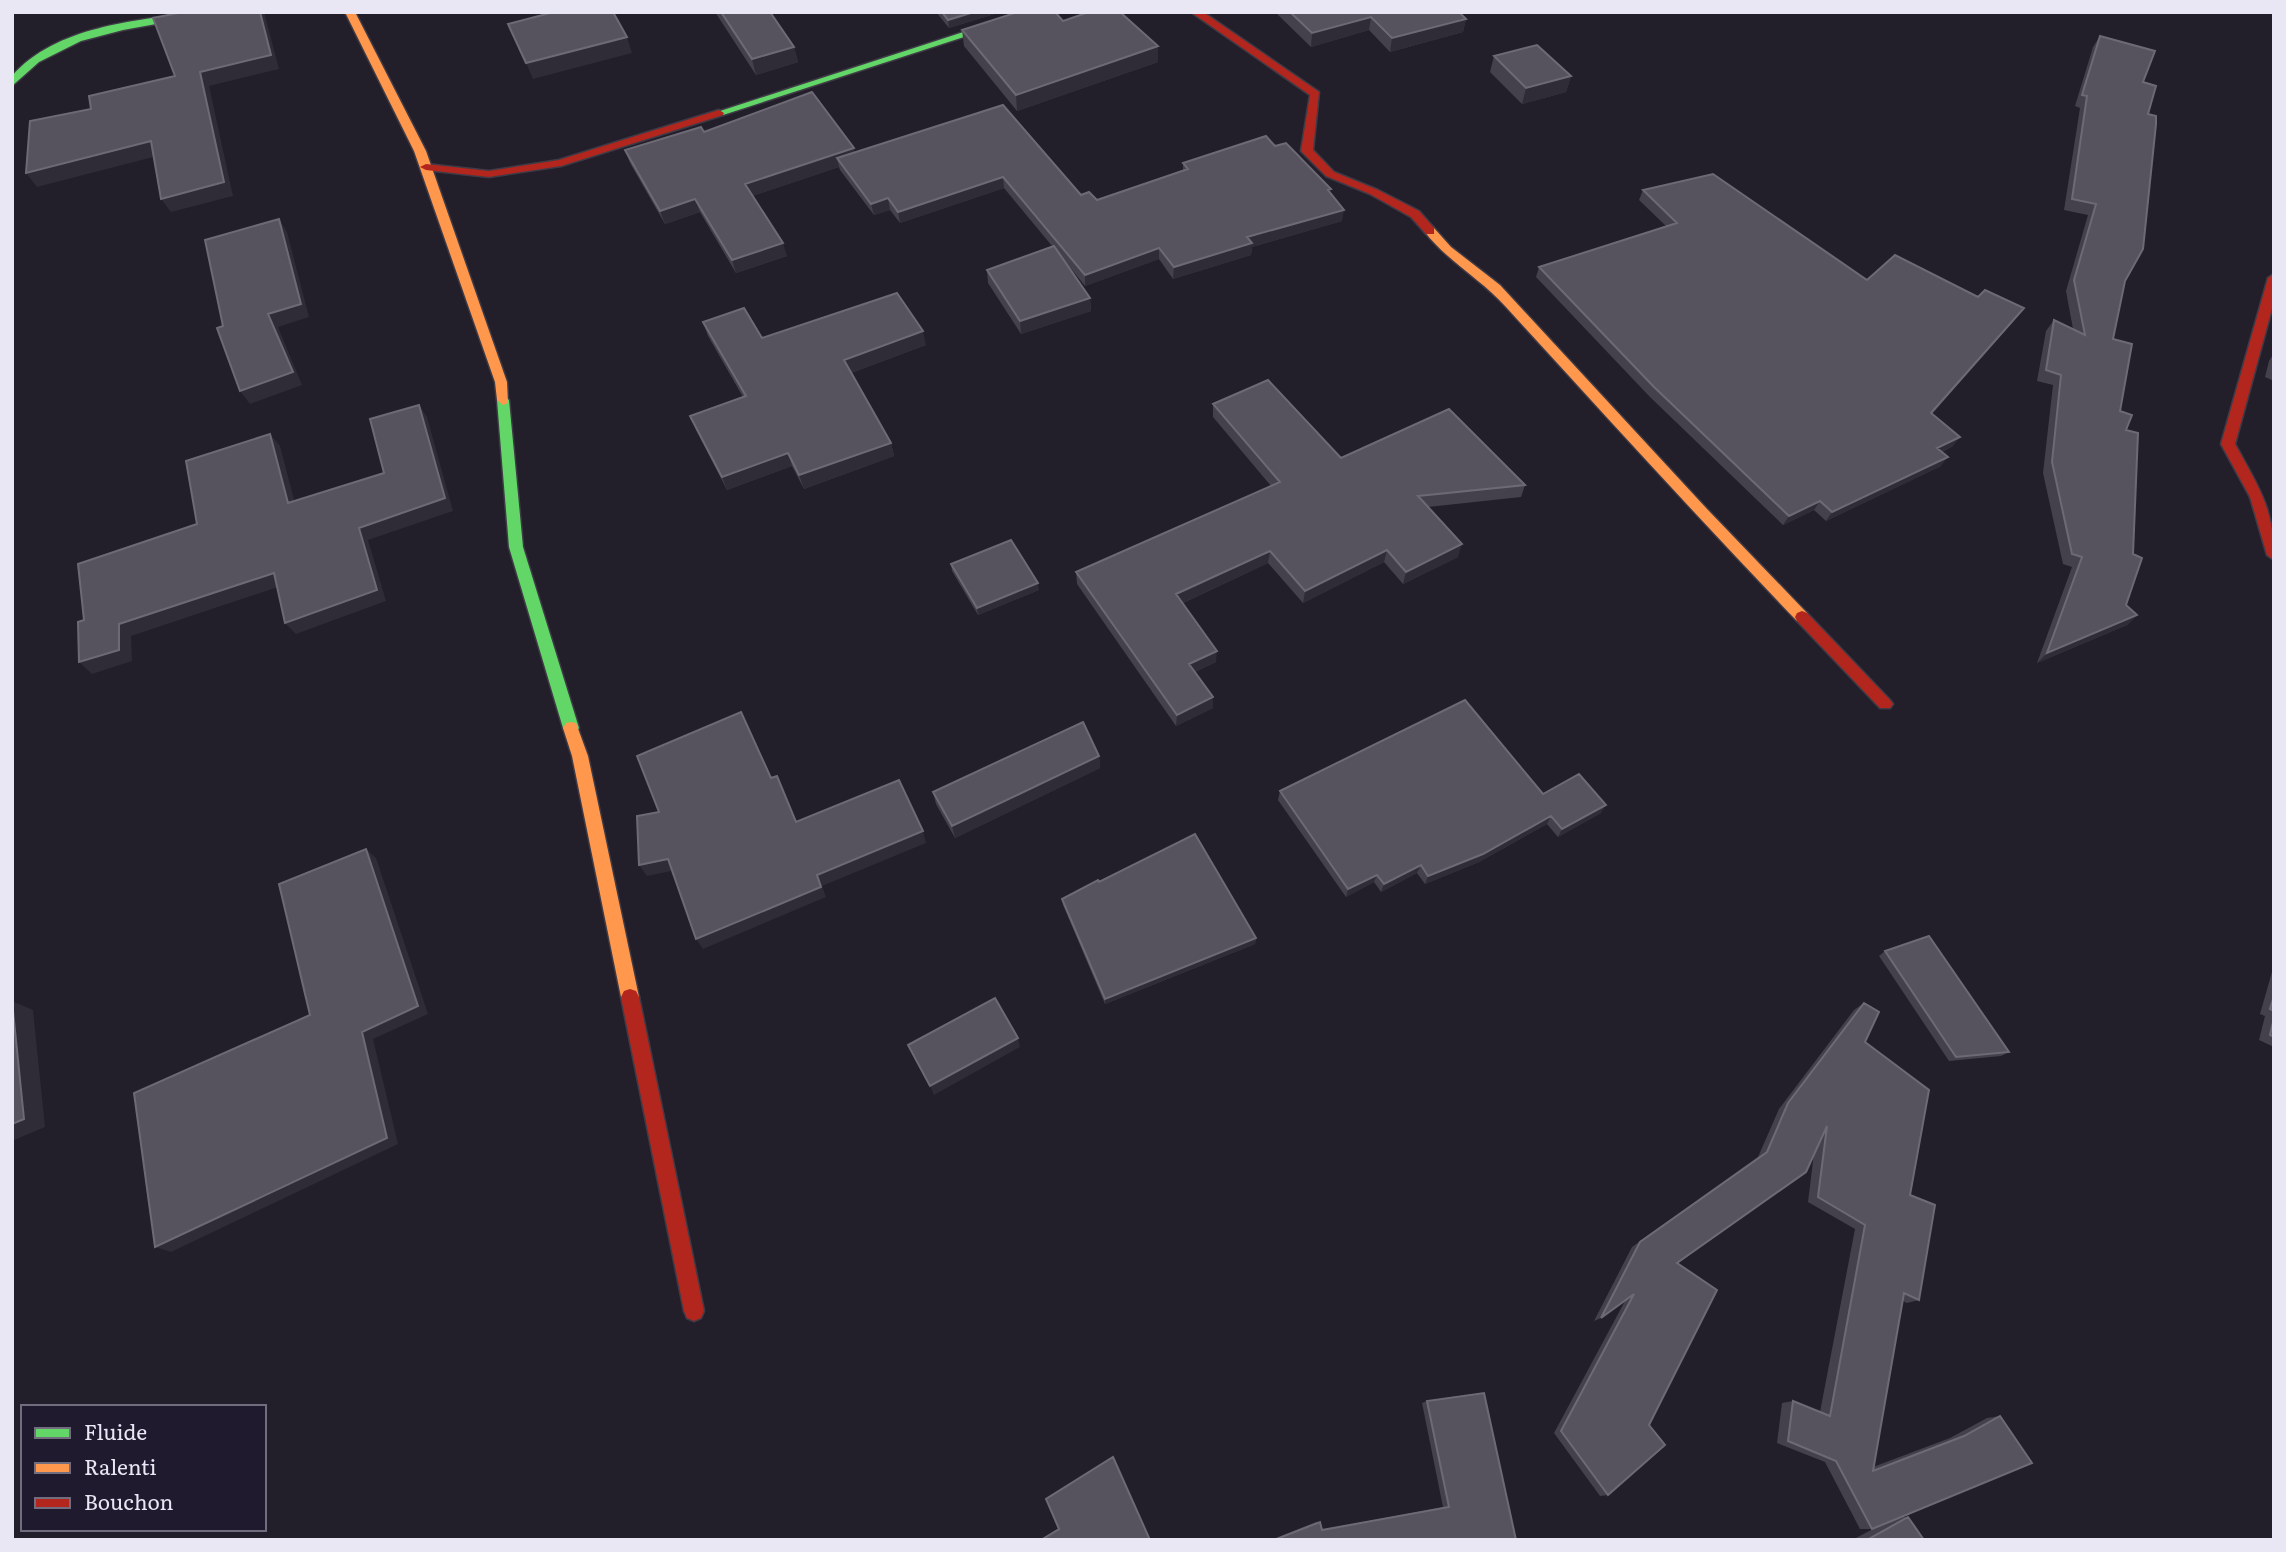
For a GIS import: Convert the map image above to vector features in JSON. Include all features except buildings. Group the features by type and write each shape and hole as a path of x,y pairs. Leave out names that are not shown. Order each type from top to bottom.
{"street":[{"path":"12,83 34,61 72,43 136,23 218,12"},
{"path":"350,12 420,151 501,382 516,547 580,756 694,1311"},
{"path":"426,167 489,174 561,163 1036,12"},
{"path":"1196,12 1315,94 1307,151 1330,174 1374,192 1415,214 1447,250 1496,288 1702,513 1885,704"},
{"path":"2274,278 2228,444 2251,478 2267,523 2274,555"}],"traffic: fast":[{"path":"12,83 35,60 77,39 147,22 217,12"},
{"path":"719,113 1036,12"},
{"path":"503,400 516,547 571,728"}],"traffic: slow":[{"path":"350,12 420,151 501,382 503,400"},
{"path":"1430,231 1447,250 1496,288 1702,513 1802,617"},
{"path":"571,728 580,756 630,997"}],"traffic: jam":[{"path":"1196,12 1315,94 1307,151 1330,174 1374,192 1415,214 1430,231"},
{"path":"426,167 489,174 561,163 719,113"},
{"path":"2274,278 2228,444 2257,497 2274,555"},
{"path":"1802,617 1885,704"},
{"path":"630,997 694,1311"}]}
